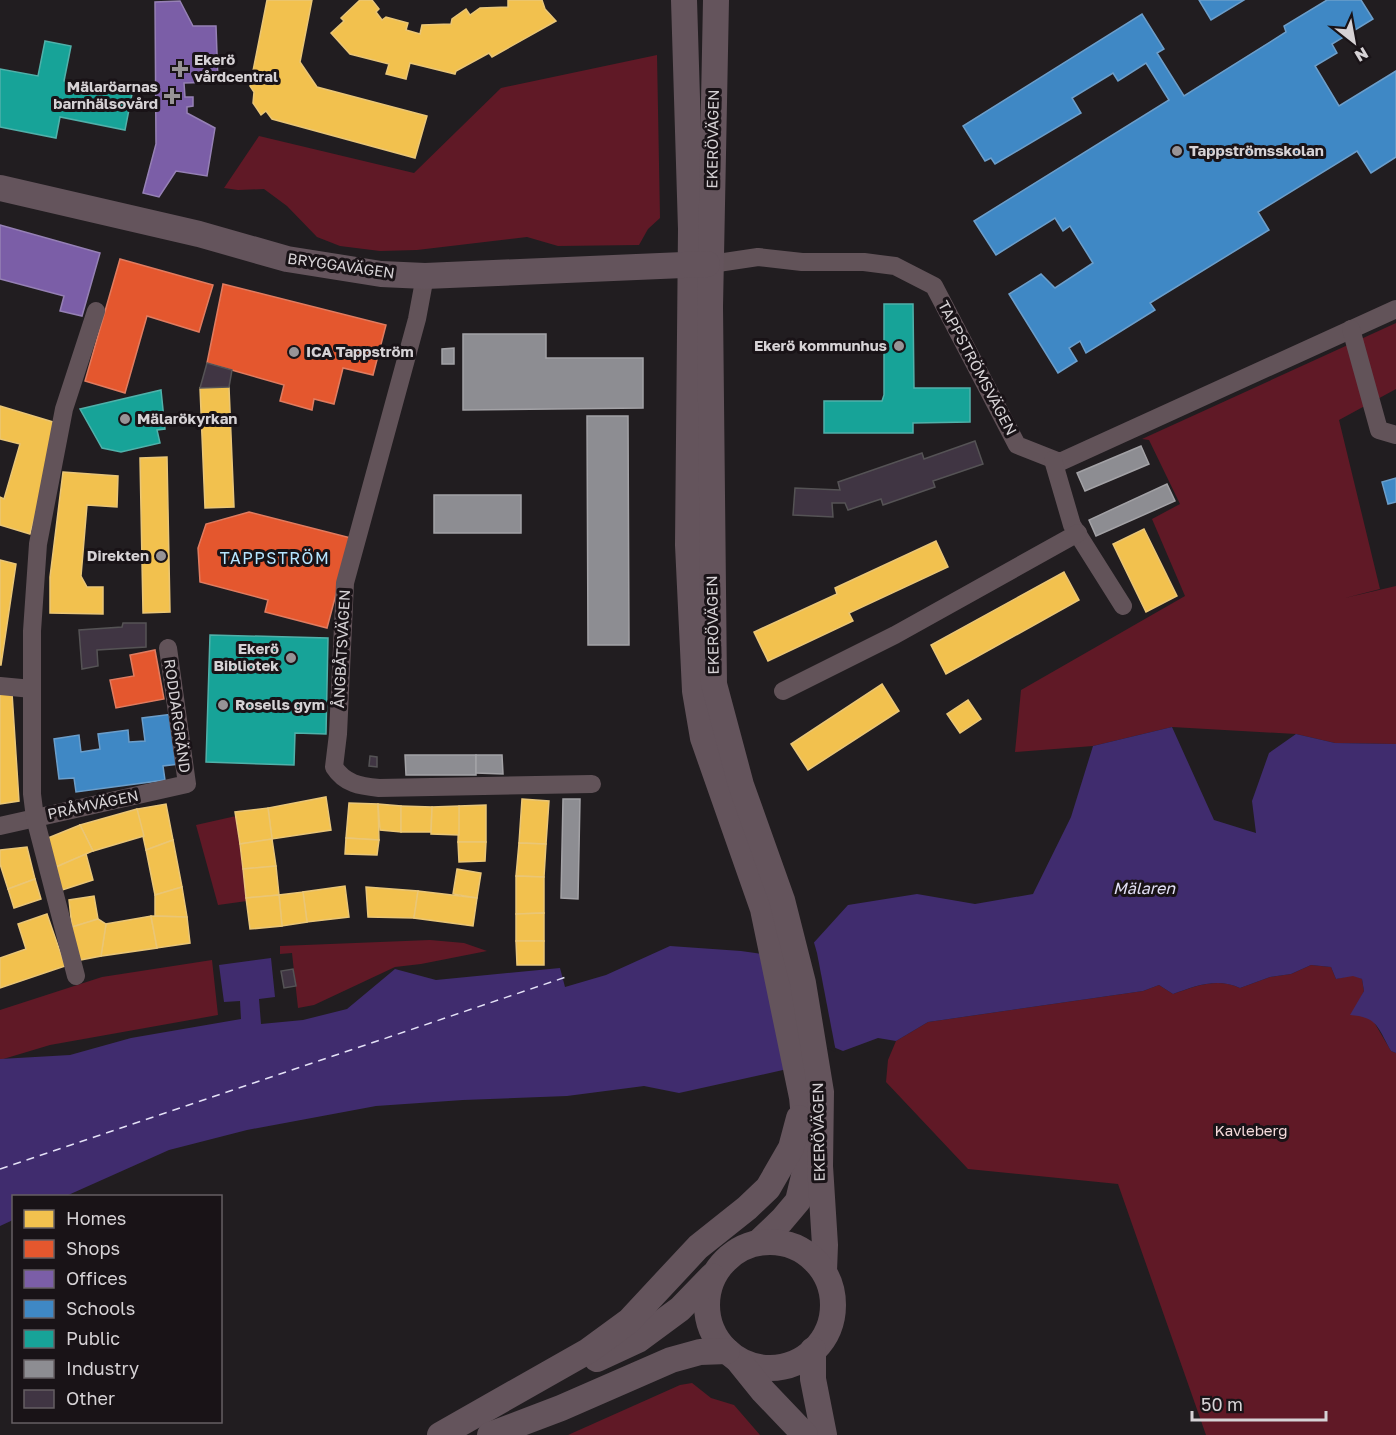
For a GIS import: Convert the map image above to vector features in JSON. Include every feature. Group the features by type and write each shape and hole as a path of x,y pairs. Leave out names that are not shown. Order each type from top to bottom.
{"main road":[{"name":"EKERÖVÄGEN","path":"684,0 701,264"},
{"name":"EKERÖVÄGEN","path":"716,0 688,545 695,691 703,738 734,795 784,910 803,983 809,1097 808,1159 798,1201 759,1242"},
{"name":"BRYGGAVÄGEN","path":"0,188 199,234 287,259 381,274 425,276 701,264"},
{"name":"EKERÖVÄGEN","path":"809,1097 820,1166 825,1245 824,1271"},
{"name":"EKERÖVÄGEN","path":"441,1435 588,1351 629,1321 698,1247 768,1188 791,1148 809,1097"},
{"path":"490,1435 561,1408 671,1360 700,1352 732,1356 765,1368 788,1365 813,1350 827,1333 833,1311 830,1284 824,1271 814,1259 798,1248 775,1242 759,1242 743,1247 729,1256 713,1276 706,1299 707,1314 717,1338 732,1356 763,1391 805,1435"},
{"name":"EKERÖVÄGEN","path":"441,1435 638,1340 680,1309 713,1276"},
{"path":"813,1350 813,1379 824,1435"}],"street":[{"name":"TAPPSTRÖMSVÄGEN","path":"701,264 758,258 802,262 864,262 895,266 934,286 1017,445 1053,460"},
{"name":"ÅNGBÅTSVÄGEN","path":"425,276 417,319 345,583 338,734 334,767 340,776 357,786 379,788 592,784"},
{"path":"1053,460 1060,462 1396,309"},
{"path":"76,976 35,818 32,794 32,631 38,544 64,409 78,350 96,311"},
{"path":"1351,329 1379,430 1396,435"},
{"path":"1053,460 1072,525 1123,606"},
{"path":"783,691 895,635 1078,533"},
{"name":"RODDARGRÄND","path":"168,648 187,784"},
{"path":"0,686 32,689"},
{"name":"PRÅMVÄGEN","path":"0,826 187,784"}],"green space":[{"path":"657,55 660,218 648,229 639,245 558,246 527,237 417,250 380,251 340,246 317,237 287,206 264,189 224,188 259,136 414,173 501,88"},
{"path":"1396,323 1396,389 1339,420 1380,589 1345,598 1396,586 1396,744 1335,743 1296,734 1172,727 1093,746 1015,752 1021,690 1185,596 1152,519 1180,504 1149,440 1142,439"},
{"path":"236,816 247,901 218,905 196,825"},
{"path":"430,940 464,943 487,951 395,967 314,1005 298,1008 292,953 280,954 280,946"},
{"path":"212,960 218,1015 50,1045 0,1060 0,1010 102,977"},
{"name":"Kavleberg","path":"1311,965 1331,967 1336,979 1353,975 1362,979 1364,991 1359,1001 1366,1016 1374,1022 1391,1051 1396,1053 1396,1435 1206,1435 1118,1184 968,1169 886,1082 888,1060 896,1041 928,1022 1143,991 1159,985 1173,994 1215,983 1240,988 1270,977 1291,974"},
{"path":"692,1383 711,1398 734,1405 760,1435 568,1435 680,1385"}],"water":[{"name":"Mälaren","path":"1172,727 1214,820 1256,833 1252,801 1269,753 1296,734 1335,743 1396,744 1396,1053 1391,1051 1380,1030 1372,1021 1350,1015 1364,991 1362,979 1353,976 1336,979 1331,967 1311,965 1291,974 1270,977 1240,988 1215,983 1173,994 1159,985 1143,991 928,1022 896,1041 878,1038 843,1051 806,1036 788,1056 783,1070 679,1093 644,1086 567,1096 376,1106 247,1130 169,1150 68,1195 12,1195 12,1220 0,1226 0,1059 70,1055 131,1038 241,1019 240,1001 224,1002 219,965 271,958 275,997 259,999 261,1024 303,1020 347,1009 395,969 436,980 560,968 565,987 606,975 670,946 741,951 799,959 848,905 917,894 975,904 1033,894 1071,817 1093,746"}],"pier":[{"path":"813,939 836,1052 805,1038 798,956"}],"building: Homes":[{"path":"267,0 312,0 300,62 317,87 427,116 415,158 272,119 266,111 261,115 253,103 254,92 250,86"},
{"path":"360,0 372,0 379,9 376,12 382,20 386,17 408,23 406,30 420,34 422,25 451,24 452,19 466,9 470,15 480,8 508,7 508,0 542,0 545,9 556,21 492,57 489,53 456,71 455,74 410,63 406,79 386,74 389,64 350,54 331,33 344,21 341,18"},
{"path":"229,387 234,507 205,508 200,388"},
{"path":"0,406 60,424 30,534 0,525 0,497 4,499 20,444 0,439"},
{"path":"167,457 170,612 143,613 140,458"},
{"path":"63,472 118,476 117,507 87,505 81,576 87,587 103,587 103,614 50,613 50,577"},
{"path":"1144,529 1177,596 1146,612 1113,544"},
{"path":"936,541 948,567 849,613 853,621 768,661 754,632 837,594 835,588"},
{"path":"0,560 16,564 1,665 0,665"},
{"path":"1064,572 1079,600 946,674 931,645"},
{"path":"882,684 899,711 808,770 791,744"},
{"path":"0,693 12,693 19,801 0,804"},
{"path":"968,700 981,719 960,733 947,714"},
{"path":"326,797 331,830 272,839 268,808"},
{"path":"522,799 549,801 546,844 519,843"},
{"path":"349,803 378,804 379,840 346,838"},
{"path":"166,804 173,840 146,850 137,809"},
{"path":"378,804 401,806 401,832 380,830"},
{"path":"486,805 486,842 458,842 459,806"},
{"path":"401,806 432,807 431,832 401,832"},
{"path":"459,806 459,835 431,834 432,807"},
{"path":"268,808 272,839 240,844 235,812"},
{"path":"137,809 144,836 93,851 80,825"},
{"path":"80,825 93,851 56,867 48,838"},
{"path":"346,838 379,840 377,855 345,854"},
{"path":"272,839 276,866 243,869 240,844"},
{"path":"173,840 182,887 155,895 146,850"},
{"path":"458,842 486,842 485,861 459,862"},
{"path":"519,843 546,844 544,877 516,876"},
{"path":"27,847 35,879 8,889 0,864 0,850"},
{"path":"86,854 93,880 62,890 56,867"},
{"path":"276,866 279,895 246,898 243,869"},
{"path":"457,869 481,873 477,898 453,894"},
{"path":"516,876 544,877 544,913 516,914"},
{"path":"35,879 41,899 14,908 8,889"},
{"path":"345,886 349,917 307,922 303,892"},
{"path":"182,887 187,917 155,916 155,895"},
{"path":"366,887 418,891 414,918 368,917"},
{"path":"418,891 477,898 473,926 414,918"},
{"path":"303,892 307,922 282,926 279,895"},
{"path":"279,895 282,926 250,929 246,898"},
{"path":"94,896 98,919 72,927 69,900"},
{"path":"544,913 544,941 516,941 516,914"},
{"path":"47,914 65,966 0,988 0,958 26,949 18,924"},
{"path":"151,916 157,948 101,956 106,924"},
{"path":"151,916 187,917 190,943 157,948"},
{"path":"98,919 106,924 101,956 75,961 72,927"},
{"path":"516,941 544,941 544,965 517,965"}],"building: Shops":[{"path":"120,259 213,285 199,332 147,316 125,393 85,381"},
{"name":"ICA Tappström","path":"223,284 386,325 373,375 343,368 334,404 314,399 312,410 280,401 284,385 207,363"},
{"path":"249,512 351,538 327,628 265,612 268,600 200,582 198,548 206,524"},
{"path":"155,650 164,699 116,708 110,680 134,676 130,655"}],"building: Offices":[{"name":"Ekerö vårdcentral","path":"180,1 193,26 216,26 218,82 184,83 185,97 193,97 193,106 187,107 187,113 215,128 207,176 176,171 159,197 143,193 156,144 155,2"},
{"path":"0,225 100,253 82,316 60,311 64,296 0,279"}],"building: Schools":[{"path":"1199,0 1244,0 1211,20"},
{"path":"1327,0 1361,0 1373,19 1332,44 1337,53 1315,66 1339,106 1396,71 1396,157 1371,173 1357,151 1258,212 1269,230 1150,303 1155,310 1086,353 1080,341 1069,348 1077,361 1058,373 1009,294 1041,274 1055,288 1093,263 1070,226 1063,231 1055,218 996,255 974,221 1169,100 1146,63 1118,81 1113,73 1072,98 1081,113 995,164 991,158 985,161 963,126 1142,14 1164,49 1157,53 1184,96 1286,32 1284,26"},
{"path":"1396,478 1396,502 1388,504 1382,482"},
{"path":"173,714 179,764 163,766 165,780 76,792 74,778 59,779 54,739 79,735 81,752 100,749 98,734 128,730 129,742 145,741 142,718"}],"building: Public":[{"path":"45,41 71,46 64,81 132,94 125,130 60,117 56,138 0,127 0,69 38,76"},
{"name":"Ekerö kommunhus","path":"884,304 913,304 914,388 970,388 970,422 913,423 913,433 824,433 824,401 882,401 884,395"},
{"name":"Mälarökyrkan","path":"161,390 165,429 157,430 160,443 121,452 102,448 80,409"},
{"path":"210,635 328,638 326,734 295,733 294,765 206,762"}],"building: Industry":[{"path":"463,334 546,334 546,358 643,358 643,408 463,410"},
{"path":"454,348 454,364 442,364 442,349"},
{"path":"587,416 628,416 629,645 588,645"},
{"path":"1141,446 1149,464 1085,491 1077,473"},
{"path":"1167,484 1175,501 1096,536 1089,520"},
{"path":"434,495 521,495 521,533 434,533"},
{"path":"405,755 476,755 476,775 406,775"},
{"path":"476,755 502,755 503,774 476,773"},
{"path":"563,799 580,799 578,899 561,898"}],"building: Other":[{"path":"207,363 232,370 229,387 200,388"},
{"path":"975,441 983,464 933,481 935,487 883,505 881,499 848,510 845,503 832,503 833,517 793,515 795,488 840,490 838,482 922,453 924,459"},
{"path":"123,623 146,623 146,647 97,650 98,666 82,669 79,630 122,627"},
{"path":"370,756 377,757 377,767 369,766"},
{"path":"293,969 296,986 284,988 281,971"}],"ferry route":[{"path":"0,1169 569,976"}],"place":[{"name":"Ekerö vårdcentral","path":"180,69"},
{"name":"Mälaröarnas barnhälsovård","path":"172,96"},
{"name":"Tappströmsskolan","path":"1177,151"},
{"name":"Ekerö kommunhus","path":"899,346"},
{"name":"ICA Tappström","path":"294,352"},
{"name":"Mälarökyrkan","path":"125,419"},
{"name":"Direkten","path":"161,556"},
{"name":"Ekerö Bibliotek","path":"291,658"},
{"name":"Rosells gym","path":"223,705"}],"district":[{"name":"TAPPSTRÖM","path":"275,558"}]}
